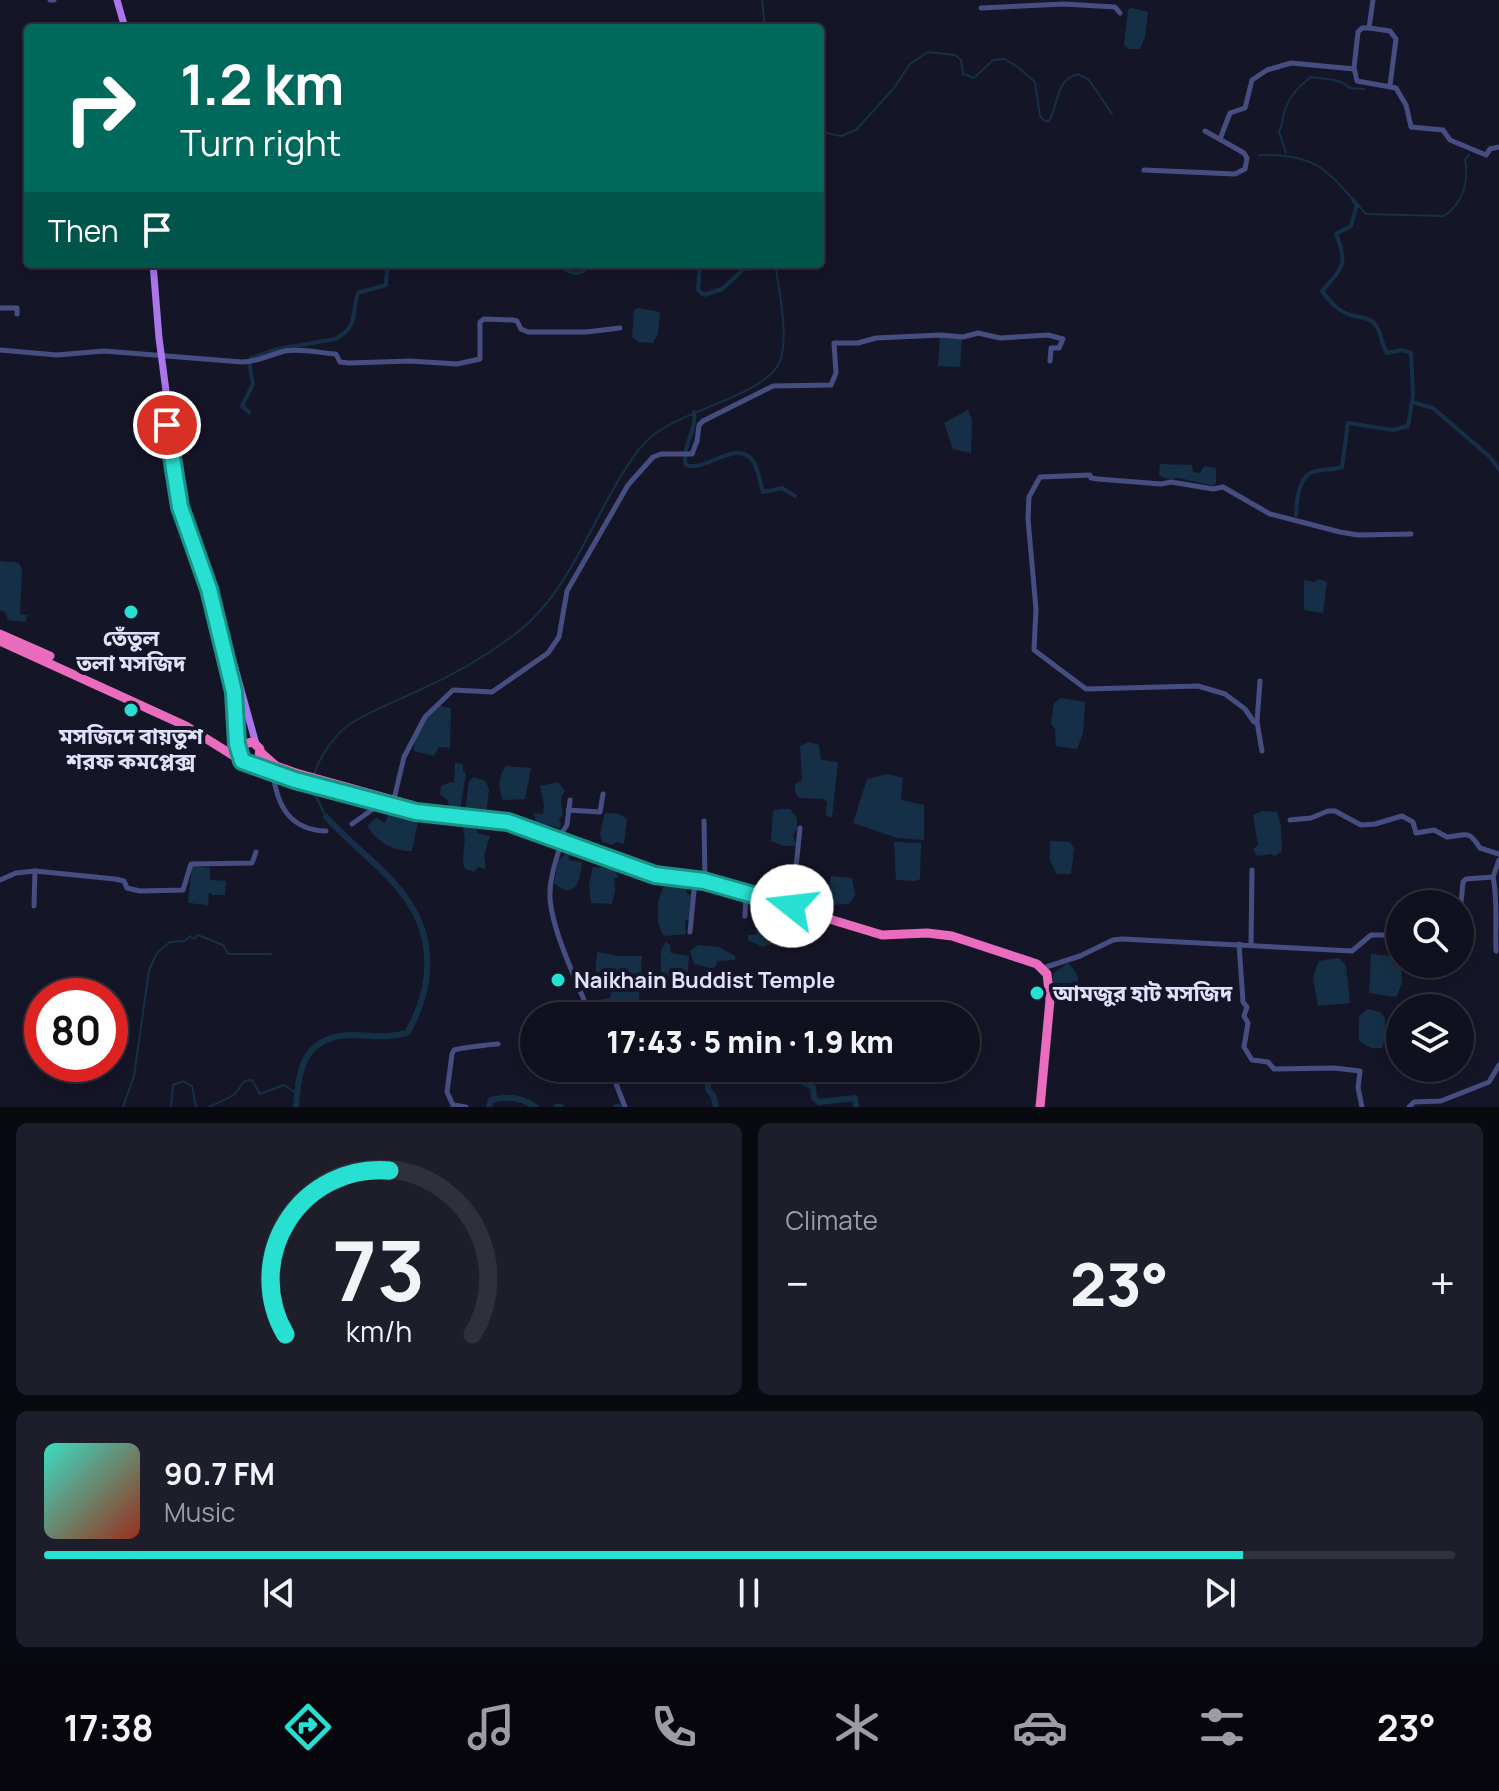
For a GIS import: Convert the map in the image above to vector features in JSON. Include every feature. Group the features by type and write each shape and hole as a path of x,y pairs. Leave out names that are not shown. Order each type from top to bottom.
{"highway":[{"path":"0,634 172,713 243,756 259,759 258,748"},
{"path":"0,641 186,726 273,772 429,813 508,822 655,875 700,881 746,893 882,935 927,933 952,936 1028,961 1043,968 1048,978 1050,1013 1040,1107"},
{"path":"243,756 246,742 258,748 276,766 296,776"}],"main road":[{"path":"120,0 124,24"},
{"path":"153,268 171,460 180,507 218,623 234,692 236,737 243,756"},
{"path":"199,559 213,589 258,748"}],"street":[{"path":"1369,28 1373,0"},
{"path":"981,8 1064,4 1115,7 1120,13"},
{"path":"1390,85 1395,35 1390,31 1362,28 1358,32 1354,69 1357,81 1396,88 1406,105 1411,127 1443,130 1450,140 1486,155 1490,149 1499,147"},
{"path":"1220,139 1230,113 1245,108 1252,80 1267,70 1291,63 1354,69"},
{"path":"1144,170 1240,173 1245,169 1246,156 1205,131"},
{"path":"0,308 17,308 17,314"},
{"path":"0,350 38,355 104,351 255,362 295,350 336,354 340,362 349,363 410,361 457,364 480,359 480,322 484,319 517,321 521,329 528,332 620,328"},
{"path":"352,824 387,800 404,757 425,717 453,690 484,693 498,689 552,648 559,637 567,591 619,499 653,457 692,454 699,425 716,413 745,402 773,386 831,385 836,373 834,343 858,343 887,337 963,337 978,333 1000,338 1048,335 1063,339 1059,348 1051,348 1050,361"},
{"path":"1257,722 1225,694 1198,686 1086,689 1034,650 1036,609 1028,519 1029,497 1040,477 1090,475 1098,479 1161,484 1171,482 1213,489 1223,487 1270,514 1340,532 1358,535 1411,534"},
{"path":"1260,681 1257,722 1262,751"},
{"path":"273,772 277,797 291,820 311,830 326,831"},
{"path":"568,810 600,812 603,794"},
{"path":"570,800 567,825 559,842 552,877 550,901 586,1002"},
{"path":"1290,820 1311,818 1328,811 1335,811 1361,825 1402,816 1413,822 1416,833 1434,830 1447,837 1465,833 1473,837 1480,848 1499,854"},
{"path":"690,932 706,851 704,821"},
{"path":"792,906 800,828"},
{"path":"0,880 16,873 35,871 115,879 124,881 127,888 140,891 183,890 191,864 252,863 256,852"},
{"path":"1496,951 1497,894 1493,877 1499,860"},
{"path":"1251,944 1252,870"},
{"path":"34,906 35,871"},
{"path":"1462,890 1466,879 1493,877"},
{"path":"745,916 746,893"},
{"path":"1043,968 1122,939 1352,951 1371,935 1386,935"},
{"path":"1239,944 1243,1002 1247,1007 1244,1016 1248,1023 1244,1047 1252,1060 1268,1062 1274,1069 1360,1071 1358,1088 1362,1107"},
{"path":"466,1107 453,1105 447,1092 454,1050 498,1044"},
{"path":"1409,1107 1414,1102 1441,1101 1489,1082 1499,1065"},
{"path":"615,1082 625,1107"}],"water":[{"path":"1128,10 1148,12 1140,49 1129,49 1124,45"},
{"path":"634,310 660,312 658,334 653,343 638,342 632,337"},
{"path":"940,336 962,339 960,367 938,366"},
{"path":"968,410 972,420 971,453 953,449 944,423"},
{"path":"1160,464 1192,465 1193,472 1200,473 1204,466 1216,468 1216,483 1213,486 1179,478 1166,479 1159,475"},
{"path":"0,561 19,563 22,570 20,614 28,615 25,622 8,620 5,612 0,610"},
{"path":"1318,579 1327,582 1323,613 1304,610 1304,580 1315,582"},
{"path":"1061,698 1085,702 1083,733 1077,749 1056,746 1055,729 1051,723 1054,703"},
{"path":"440,706 451,708 450,748 439,747 434,756 414,751 422,726"},
{"path":"809,742 819,745 821,760 838,762 832,817 826,815 827,802 824,799 799,798 795,792 795,784 802,780 800,746"},
{"path":"455,763 463,764 466,774 460,810 450,810 448,801 440,794 441,786 454,783"},
{"path":"506,766 531,768 525,799 503,800 500,782"},
{"path":"888,774 903,778 901,800 924,805 924,840 897,838 853,823 867,779"},
{"path":"474,777 485,781 489,790 486,814 465,811 469,781"},
{"path":"558,782 565,791 561,799 563,815 559,819 560,828 549,825 541,831 537,829 534,813 543,814 540,786"},
{"path":"390,809 419,816 412,851 386,844 367,826 376,818 385,823"},
{"path":"790,809 797,818 797,829 793,835 796,846 771,841 773,811"},
{"path":"1263,811 1277,812 1281,826 1282,851 1275,856 1257,856 1253,849 1258,845 1253,815"},
{"path":"605,813 619,814 627,819 624,844 602,842 600,834"},
{"path":"464,824 473,824 478,833 490,836 484,855 486,869 478,867 474,872 465,869"},
{"path":"1050,841 1070,842 1074,848 1071,874 1057,874 1050,861"},
{"path":"894,842 921,843 920,879 896,880"},
{"path":"565,854 569,855 569,860 582,862 576,886 567,890 554,883 559,860"},
{"path":"192,866 210,868 210,880 226,881 225,895 209,892 208,905 188,903"},
{"path":"593,867 615,868 618,877 614,879 612,904 591,903 589,885"},
{"path":"831,876 852,878 855,895 849,904 830,905"},
{"path":"666,884 686,889 687,894 692,895 689,920 685,920 686,934 665,936 661,931 658,910"},
{"path":"754,905 772,910 775,918 772,944 763,947 748,940 748,935 756,935 757,928 750,916"},
{"path":"666,942 670,945 671,953 689,956 687,980 666,980 661,976 661,950"},
{"path":"698,945 719,947 735,956 735,960 718,961 714,969 694,964 690,951"},
{"path":"597,952 642,956 639,1002 597,1002 610,998 613,985 600,983 595,977"},
{"path":"1371,954 1386,956 1386,978 1402,978 1397,994 1369,993"},
{"path":"1339,958 1346,966 1350,1003 1318,1006 1313,978 1319,961"},
{"path":"1068,963 1078,977 1077,992 1073,1003 1055,1003 1054,973"},
{"path":"1367,1009 1380,1012 1385,1018 1382,1048 1372,1048 1359,1041 1359,1017"}],"waterway":[{"path":"762,0 765,24"},
{"path":"824,133 841,136 856,130 894,88 910,64 928,52 955,55 961,60 963,74 974,78 993,60 1005,59 1035,82 1040,116 1045,121 1049,121 1065,81 1078,74 1089,80 1112,114"},
{"path":"1286,153 1279,132 1284,113 1291,97 1311,77 1364,89"},
{"path":"1259,155 1296,157 1321,168 1366,214 1444,216 1456,205 1464,191 1465,159 1469,155"},
{"path":"1296,515 1305,477 1316,471 1342,467 1348,423 1393,430 1408,426 1413,396 1411,353 1402,350 1387,353 1374,323 1342,311 1322,291 1341,266 1342,253 1336,234 1351,226 1357,205 1353,200"},
{"path":"249,412 242,406 253,384 251,358 278,349 335,339 343,334 351,325 358,293 386,285 385,268"},
{"path":"564,268 575,273 586,268"},
{"path":"700,268 698,290 704,295 722,289 744,269 760,268"},
{"path":"314,775 329,746 347,726 472,663 535,617 563,581 629,463 651,437 665,427 741,393 772,373 780,361 784,339 776,268"},
{"path":"1412,402 1433,408 1490,457 1499,469"},
{"path":"694,412 686,465 702,465 729,454 746,455 755,464 763,492 782,488 795,496"},
{"path":"313,790 326,817"},
{"path":"296,1107 302,1068 313,1049 335,1037 407,1033 420,1006 427,977 424,934 416,914 390,879 326,817"},
{"path":"123,1107 134,1076 149,970 157,953 170,942 185,941 190,936 194,939 198,935 223,945 228,954 271,954"},
{"path":"209,1107 233,1095 248,1080 252,1080 260,1094 284,1085 296,1093"},
{"path":"171,1107 173,1085 183,1081 192,1086 196,1107"},
{"path":"709,1082 708,1089 716,1107"},
{"path":"803,1082 813,1087 814,1098 819,1102 855,1098 856,1107"},
{"path":"489,1107 491,1100 509,1098 520,1099 536,1107"}],"place":[{"name":"তেঁতুল তলা মসজিদ","path":"131,612"},
{"name":"মসজিদে বায়তুশ শরফ কমপ্লেক্স","path":"131,710"},
{"name":"Naikhain Buddist Temple","path":"558,980"},
{"name":"আমজুর হাট মসজিদ","path":"1037,993"}],"route":[{"path":"167,425 180,507 209,589 234,692 236,737 242,761 295,780 416,812 508,822 655,875 704,881 792,906"}]}
